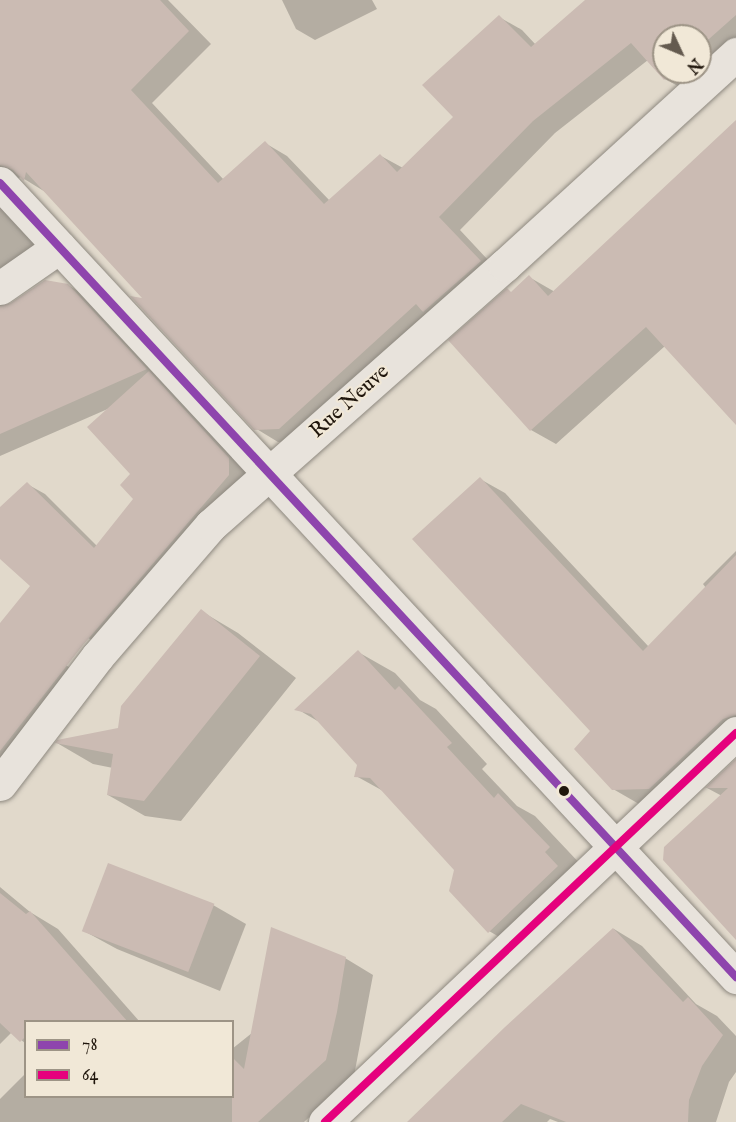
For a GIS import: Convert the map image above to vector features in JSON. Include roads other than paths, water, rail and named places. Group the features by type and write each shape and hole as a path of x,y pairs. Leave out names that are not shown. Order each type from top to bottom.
{"street":[{"name":"Rue Neuve","path":"0,784 127,621 211,525 505,265 736,54"},
{"path":"0,183 736,977"},
{"path":"0,288 59,247"},
{"path":"325,1122 736,733"}]}
